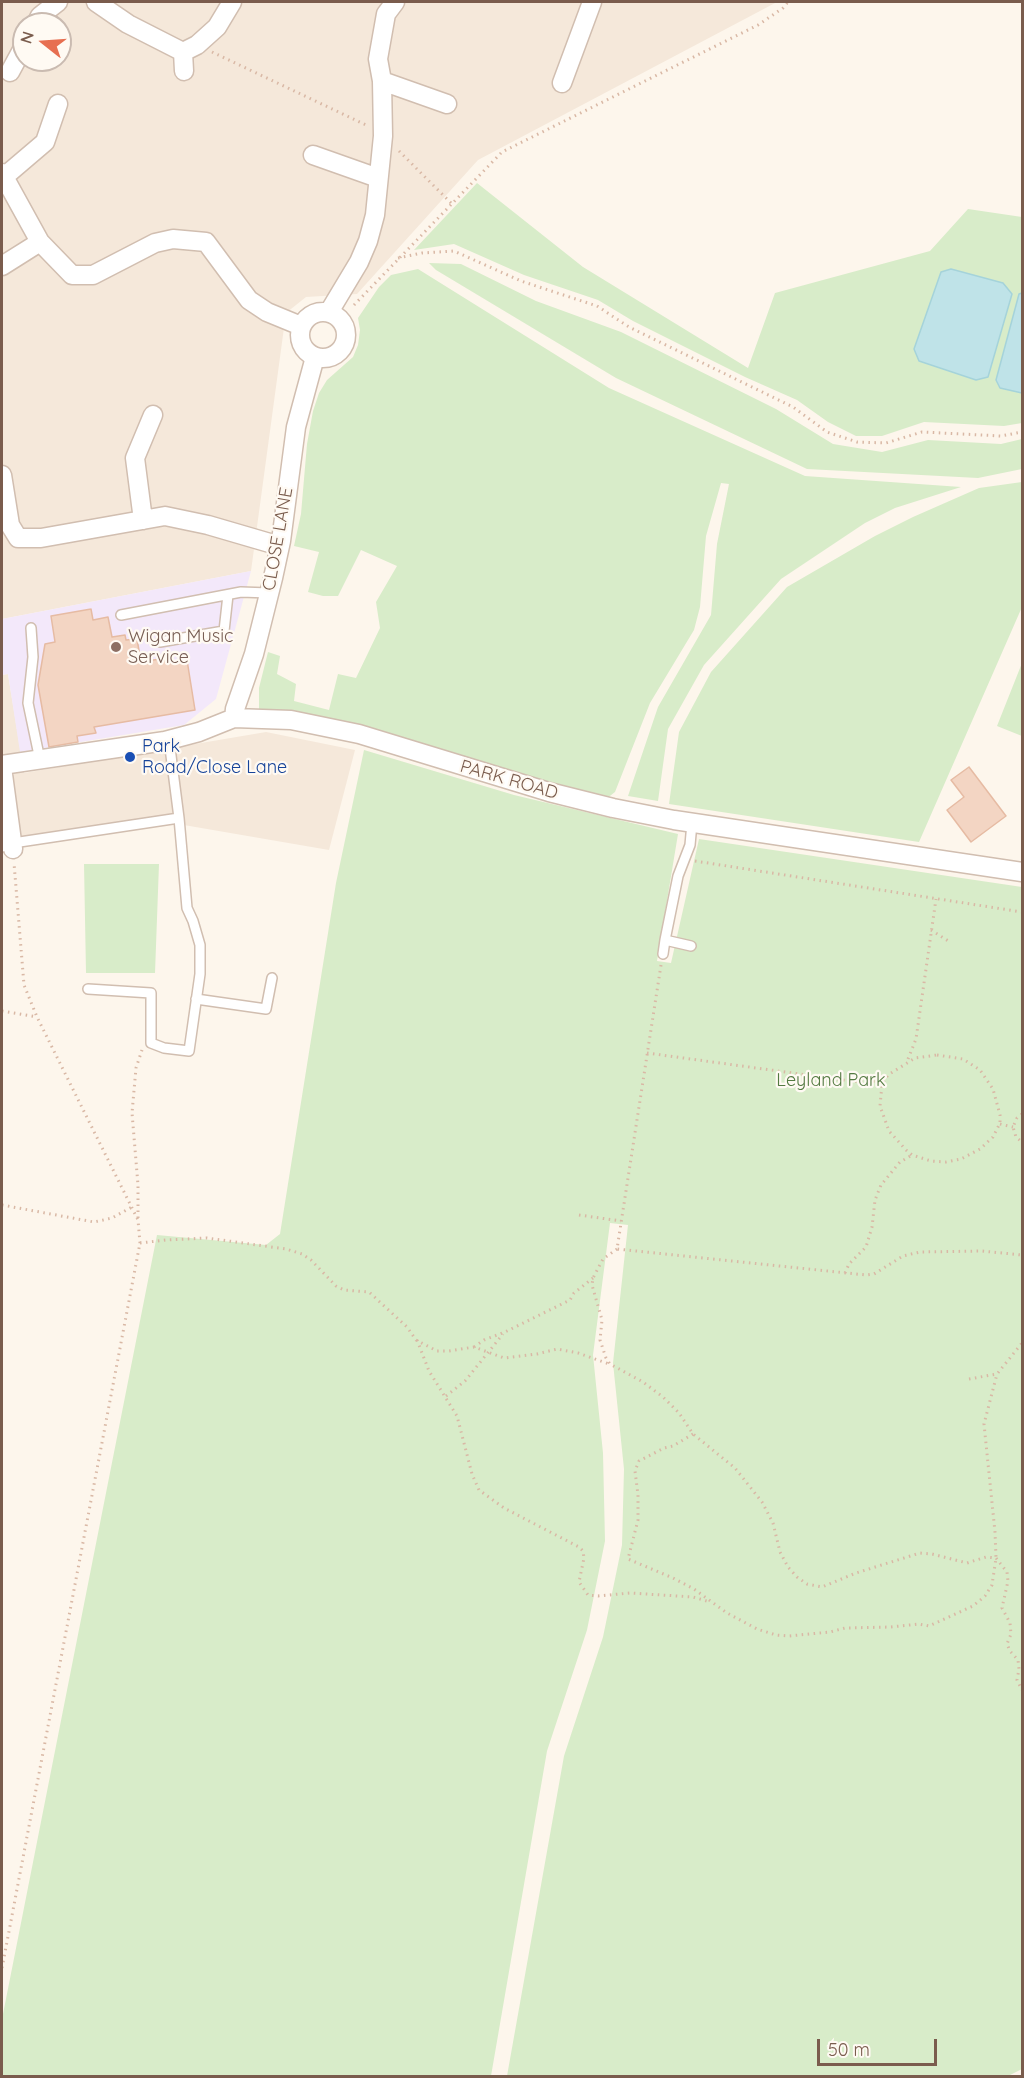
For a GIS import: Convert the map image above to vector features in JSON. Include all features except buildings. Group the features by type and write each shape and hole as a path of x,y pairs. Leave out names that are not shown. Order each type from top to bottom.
{"street":[{"path":"45,12 58,2"},
{"path":"96,2 128,24 190,48"},
{"path":"184,71 190,48 217,27 232,2"},
{"path":"335,316 368,242 375,215 383,136 382,81 378,59 387,14 395,2"},
{"path":"562,83 591,2"},
{"path":"10,72 12,68"},
{"path":"382,81 447,105"},
{"path":"58,104 45,142 3,175 40,242 72,275 93,275 155,243 173,239 206,242 249,300 267,312 301,326"},
{"path":"313,155 335,171 378,178"},
{"path":"2,266 40,242"},
{"path":"315,313 335,316 346,333 343,348 330,357 315,357 308,354 300,341 301,326 304,320 315,313"},
{"name":"CLOSE LANE","path":"234,718 254,654 280,546 296,427 315,357"},
{"path":"144,520 135,458 153,415"},
{"path":"2,475 10,525 18,538 41,538 165,516 208,525 280,546"},
{"name":"PARK ROAD","path":"2,766 169,740 200,732 234,718 291,720 326,726 549,792 613,808 692,823 1023,872"},
{"path":"2,766 9,846"}],"lane":[{"path":"121,615 241,592 269,593"},
{"path":"160,642 224,631 228,595"},
{"path":"31,628 33,657 28,703 40,760"},
{"path":"88,989 151,993 151,1043 164,1048 189,1051 200,974 200,945 187,908 169,740"},
{"path":"9,846 179,818"},
{"path":"663,954 678,876 690,845 692,823"},
{"path":"665,940 691,946"},
{"path":"196,999 266,1009 272,978"}],"path":[{"path":"335,316 398,258 502,152 758,25 788,2"},
{"path":"190,48 355,119 383,136 452,203"},
{"path":"398,258 422,253 454,251 521,281 597,306 629,327 793,407 827,432 857,442 886,443 922,432 1001,436 1023,432"},
{"path":"9,846 24,985 37,1017 138,1220"},
{"path":"685,858 702,864 1023,912"},
{"path":"908,1061 916,1039 936,899"},
{"path":"931,930 950,942"},
{"path":"617,1249 663,954"},
{"path":"2,1011 37,1017"},
{"path":"2,1968 140,1244 132,1113 133,1091 141,1051 151,1043"},
{"path":"647,1053 867,1082 884,1080 908,1061 927,1055 948,1055 974,1065 984,1075 993,1089 999,1107 1000,1123 993,1137 961,1159 938,1162 912,1155 894,1138 885,1122 880,1106 884,1080"},
{"path":"1023,1114 1017,1118 1013,1127 1016,1137 1023,1142"},
{"path":"1000,1123 1013,1127"},
{"path":"845,1273 849,1264 866,1247 872,1227 877,1191 900,1162 912,1155"},
{"path":"2,1205 94,1222 112,1218 132,1207"},
{"path":"579,1215 621,1221"},
{"path":"140,1244 207,1238 286,1249 302,1254 311,1260 336,1286 344,1290 369,1292 407,1327 417,1340 429,1371 457,1416 472,1474 479,1490 504,1508 579,1547 584,1557 579,1582 588,1594 598,1596 630,1593 693,1597 715,1604"},
{"path":"417,1340 437,1351 474,1347 484,1340 570,1300 593,1278 603,1259 617,1249 870,1275 903,1256 920,1252 982,1251 1023,1255"},
{"path":"593,1278 593,1294 602,1320 600,1340 602,1351 610,1365"},
{"path":"446,1396 465,1381 505,1332"},
{"path":"693,1434 639,1461 634,1471 638,1495 638,1520 628,1558 694,1589 757,1629 776,1635 831,1632 845,1628 919,1624 929,1626 974,1606 985,1596 992,1585 996,1558 984,1424 997,1374 1023,1343"},
{"path":"474,1347 504,1358 557,1349 578,1353 610,1365 643,1382 679,1413 693,1434 735,1468 773,1523 780,1552 788,1567 797,1578 807,1584 822,1587 833,1584 856,1573 920,1553 967,1563 986,1557 996,1558 1007,1572 1008,1581 1002,1608 1010,1623 1011,1634 1007,1644 1018,1660 1017,1680 1023,1690"},
{"path":"969,1379 997,1374"}],"shaded area":[{"path":"2,2 777,2 478,160 357,294 306,297 286,313 251,571 2,619"},
{"name":"Wigan Music Service","path":"251,571 216,699 184,725 20,752 8,674 2,675 2,619"},
{"path":"8,674 24,773 266,732 355,750 329,850 178,824 2,845 2,675"}],"green space":[{"path":"477,183 583,267 748,368 775,293 930,251 968,209 1022,217 1022,293 1019,294 996,380 1000,388 1022,393 1022,423 1004,426 924,422 882,436 856,436 828,422 797,400 745,377 633,321 598,300 524,275 454,244 414,250"},
{"path":"429,263 461,264 536,301 621,332 776,409 833,444 882,452 928,440 1001,444 1022,439 1022,469 978,478 807,469 616,378 436,270"},
{"path":"418,269 609,388 805,476 961,487 895,508 865,523 781,579 704,665 668,729 658,801 628,796 658,707 711,615 717,544 729,484 721,483 706,536 700,607 694,630 650,703 615,792 606,799 259,712 259,688 268,652 280,656 277,674 296,684 294,701 329,710 338,674 356,678 380,628 376,602 397,566 361,550 338,596 323,596 308,592 319,552 294,546 301,514 307,444 319,393 327,380 353,357 358,345 360,330 358,318 379,287 391,275"},
{"path":"1022,482 1022,607 919,842 669,804 679,732 711,672 787,587 875,536 913,517 979,488"},
{"path":"1022,663 1022,736 997,726"},
{"name":"Leyland Park","path":"364,750 514,795 678,834 657,961 671,963 699,839 1022,887 1022,2069 1008,2076 507,2076 564,1756 603,1637 622,1545 624,1469 613,1363 628,1225 610,1223 593,1355 603,1453 605,1541 587,1630 547,1751 491,2076 2,2076 2,2019 157,1235 266,1245 280,1234 336,883"},
{"path":"84,864 159,864 155,973 86,973"}],"water":[{"path":"951,269 1003,283 1012,294 988,377 976,380 919,361 914,349 941,272"},
{"path":"1022,293 1022,393 1000,388 996,380 1019,294"}],"place":[{"name":"Wigan Music Service","path":"116,647"},
{"name":"Park Road/Close Lane","path":"130,757"}]}
